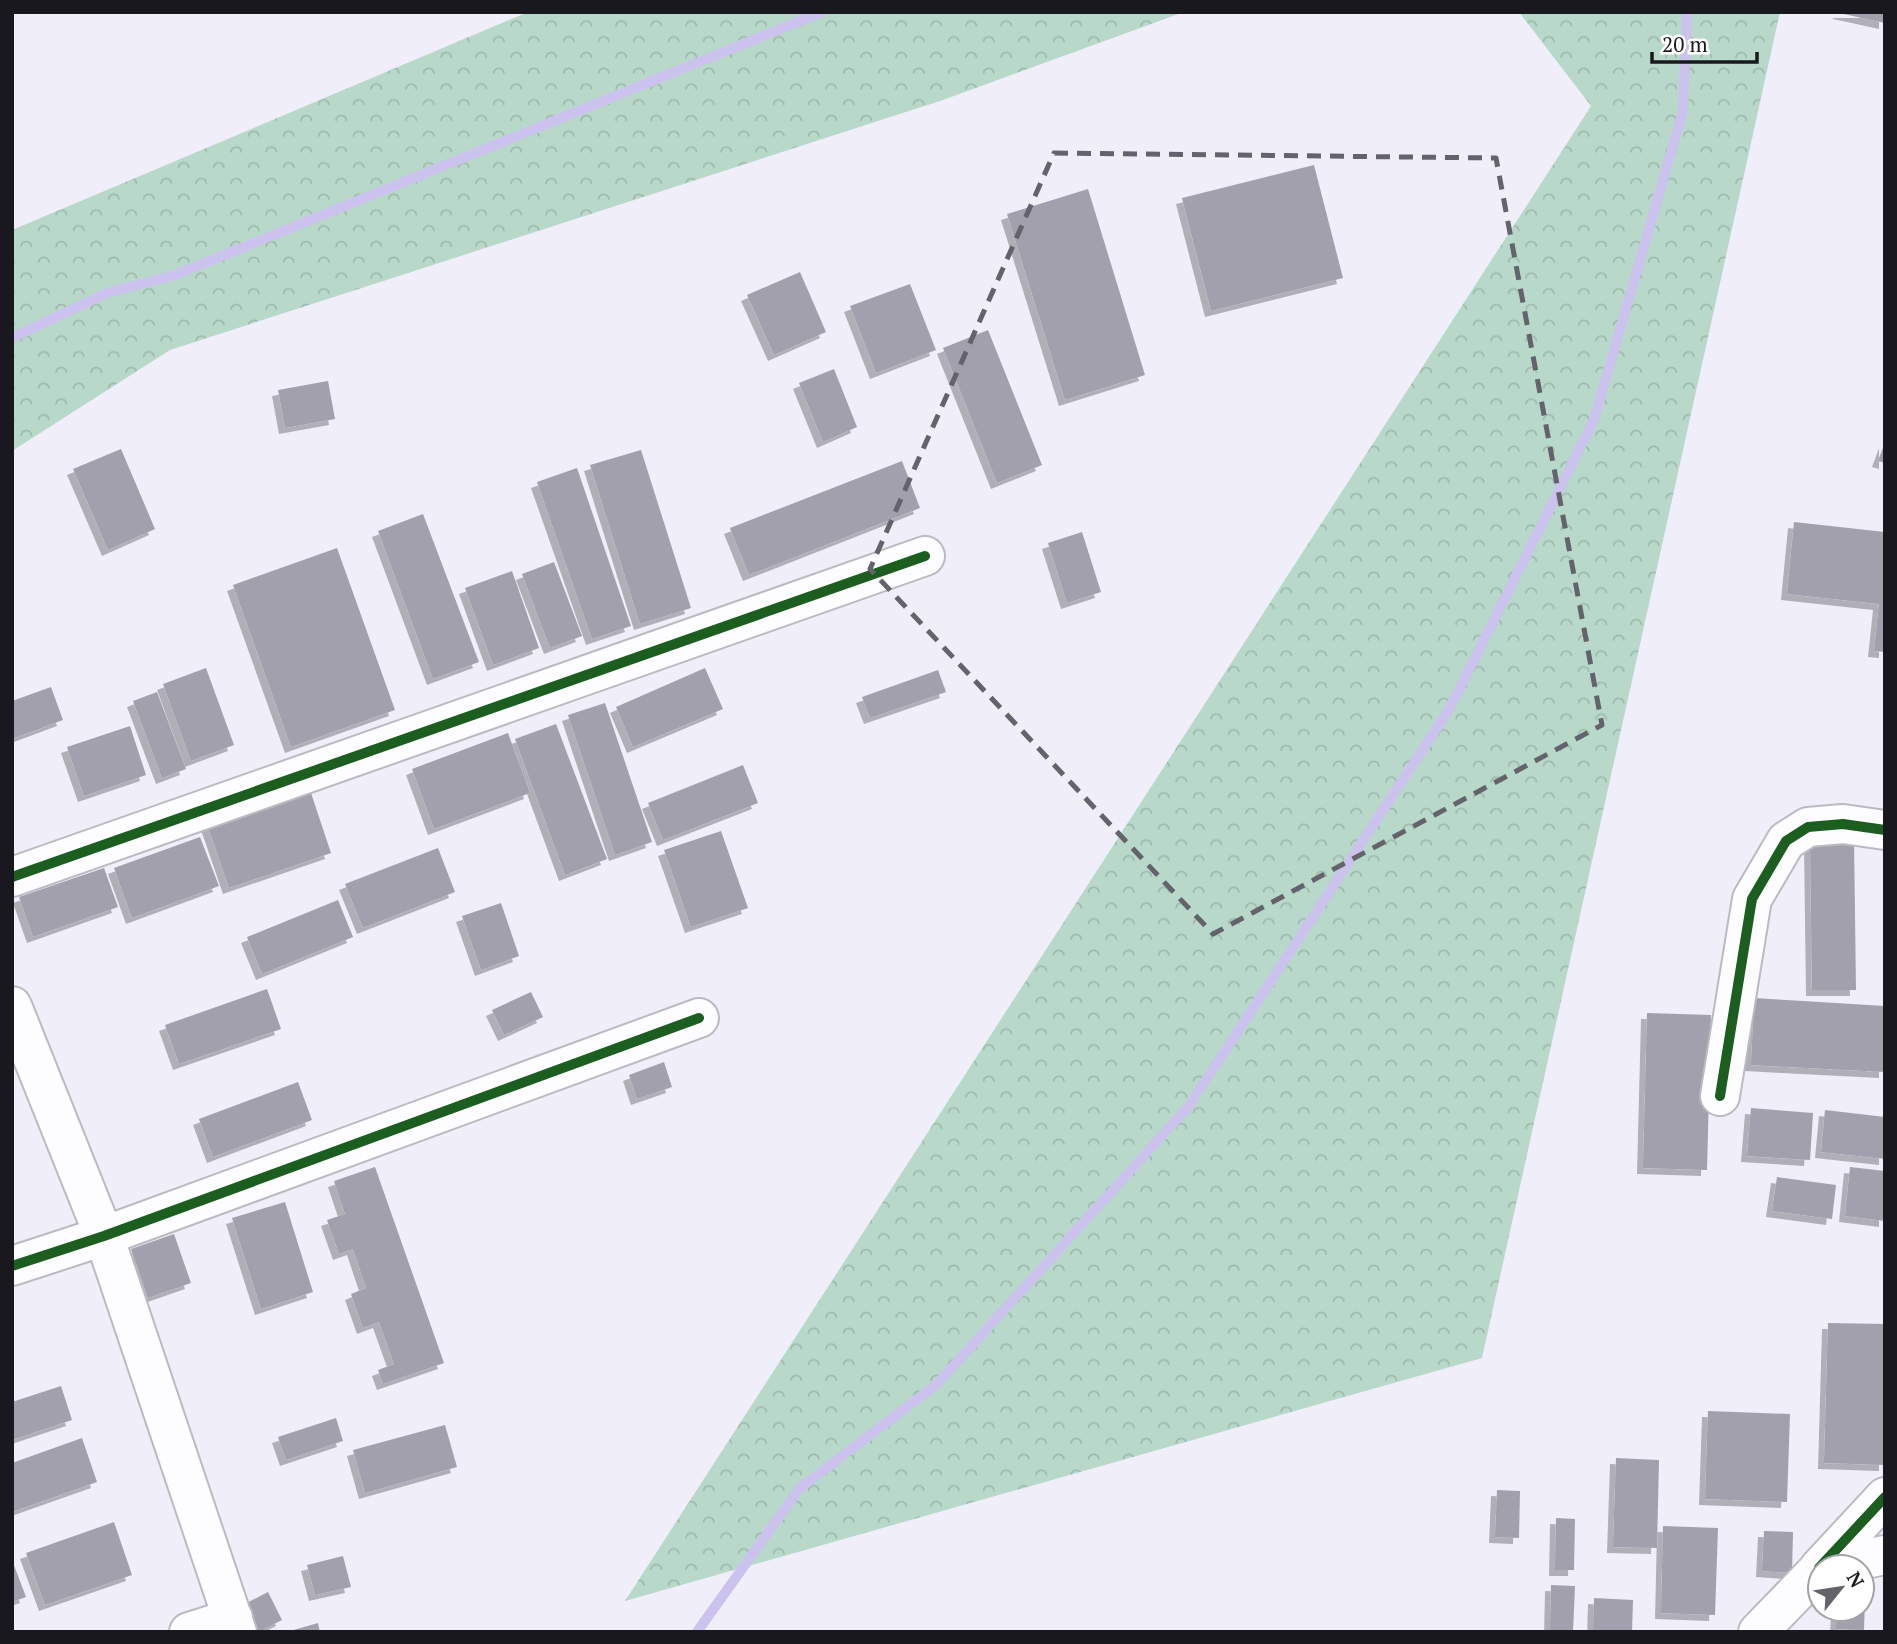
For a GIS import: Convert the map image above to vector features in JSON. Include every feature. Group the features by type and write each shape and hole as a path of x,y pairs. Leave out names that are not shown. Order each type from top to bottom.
{"street":[{"path":"12,877 925,556"},
{"path":"1720,1096 1752,899 1786,841 1808,827 1843,824 1885,830"},
{"path":"12,1266 104,1236 699,1018"},
{"path":"16,1027 104,1236 235,1625 189,1632"},
{"path":"1835,1553 1885,1497"},
{"path":"1758,1632 1806,1583"}],"highlighted area":[{"path":"1054,153 1496,158 1602,725 1213,934 870,569"}],"green space":[{"path":"528,12 1184,12 943,100 170,350 12,451 12,230"},
{"path":"1519,12 1780,12 1482,1358 625,1601 1591,106"}],"building":[{"path":"1885,12 1885,23 1839,13"},
{"path":"1314,165 1343,278 1211,311 1182,198"},
{"path":"1088,189 1145,375 1065,400 1007,214"},
{"path":"800,272 826,332 774,355 747,295"},
{"path":"910,284 936,350 876,373 850,306"},
{"path":"988,330 1042,465 997,483 943,348"},
{"path":"834,369 857,427 823,442 799,383"},
{"path":"328,381 335,419 285,428 278,390"},
{"path":"1885,442 1885,463 1878,461"},
{"path":"121,449 155,529 108,550 73,469"},
{"path":"641,450 691,608 640,624 590,465"},
{"path":"902,461 920,508 749,575 730,528"},
{"path":"577,468 631,626 592,639 537,482"},
{"path":"423,514 479,662 433,679 378,531"},
{"path":"1794,522 1885,532 1885,652 1874,651 1879,604 1787,594"},
{"path":"1082,532 1101,592 1067,603 1048,543"},
{"path":"337,548 395,710 291,747 233,585"},
{"path":"554,562 582,636 550,648 522,574"},
{"path":"512,571 539,648 493,665 465,588"},
{"path":"206,668 234,745 191,761 163,684"},
{"path":"705,668 723,709 633,747 616,707"},
{"path":"938,670 946,692 870,718 862,697"},
{"path":"51,687 63,720 12,739 12,701"},
{"path":"157,692 186,769 162,778 133,701"},
{"path":"605,703 652,842 615,855 568,715"},
{"path":"556,724 607,859 565,875 515,739"},
{"path":"130,726 146,775 84,796 67,747"},
{"path":"508,733 530,793 434,829 412,769"},
{"path":"743,765 758,803 663,840 648,803"},
{"path":"309,787 331,853 229,888 206,821"},
{"path":"721,831 748,908 691,927 664,850"},
{"path":"200,837 219,886 132,918 114,868"},
{"path":"1810,837 1854,837 1856,990 1812,990"},
{"path":"438,848 455,892 363,928 345,884"},
{"path":"104,868 118,907 33,937 19,897"},
{"path":"338,900 353,937 262,974 247,937"},
{"path":"501,903 519,956 481,970 462,916"},
{"path":"267,989 281,1029 179,1064 165,1025"},
{"path":"531,992 543,1017 504,1035 492,1010"},
{"path":"1754,998 1885,1006 1885,1072 1751,1065"},
{"path":"1647,1013 1711,1015 1707,1170 1643,1168"},
{"path":"664,1062 672,1087 637,1099 629,1075"},
{"path":"298,1082 312,1120 213,1157 199,1119"},
{"path":"1751,1108 1813,1113 1810,1160 1747,1156"},
{"path":"1825,1110 1885,1117 1885,1159 1821,1152"},
{"path":"375,1167 444,1363 383,1384 378,1370 394,1364 379,1322 363,1328 351,1294 366,1288 353,1249 339,1254 327,1220 345,1214 334,1181"},
{"path":"1850,1167 1885,1171 1885,1221 1845,1216"},
{"path":"1777,1177 1836,1185 1832,1219 1772,1211"},
{"path":"285,1202 313,1292 261,1309 232,1218"},
{"path":"174,1234 191,1283 148,1298 131,1249"},
{"path":"1828,1323 1885,1324 1885,1465 1824,1463"},
{"path":"61,1386 72,1420 12,1440 12,1402"},
{"path":"1708,1411 1790,1414 1787,1502 1705,1499"},
{"path":"336,1418 343,1441 286,1460 278,1437"},
{"path":"445,1425 457,1467 365,1493 353,1450"},
{"path":"82,1438 97,1482 12,1512 12,1463"},
{"path":"1616,1458 1659,1460 1657,1548 1613,1547"},
{"path":"1497,1490 1520,1491 1519,1538 1495,1537"},
{"path":"1556,1518 1575,1519 1574,1570 1555,1570"},
{"path":"114,1522 132,1575 45,1605 26,1553"},
{"path":"1663,1526 1718,1528 1715,1615 1661,1613"},
{"path":"1764,1531 1793,1532 1792,1573 1762,1571"},
{"path":"343,1556 351,1587 315,1595 307,1565"},
{"path":"12,1560 26,1597 12,1602"},
{"path":"1551,1585 1575,1586 1573,1632 1550,1632"},
{"path":"268,1592 282,1620 259,1632 249,1632 237,1608"},
{"path":"1594,1598 1633,1600 1632,1632 1593,1632"},
{"path":"318,1623 320,1632 290,1632 290,1631"},
{"path":"1836,1623 1864,1623 1864,1630 1836,1629"}],"waterway":[{"path":"12,338 107,293 175,275 822,12"},
{"path":"697,1632 799,1489 937,1384 1189,1106 1450,708 1594,420 1683,111 1687,12"}],"cycle path":[{"path":"12,877 925,556"},
{"path":"1720,1096 1752,899 1786,841 1808,827 1843,824 1885,830"},
{"path":"12,1266 104,1236 699,1018"},
{"path":"1833,1553 1885,1497"}]}
